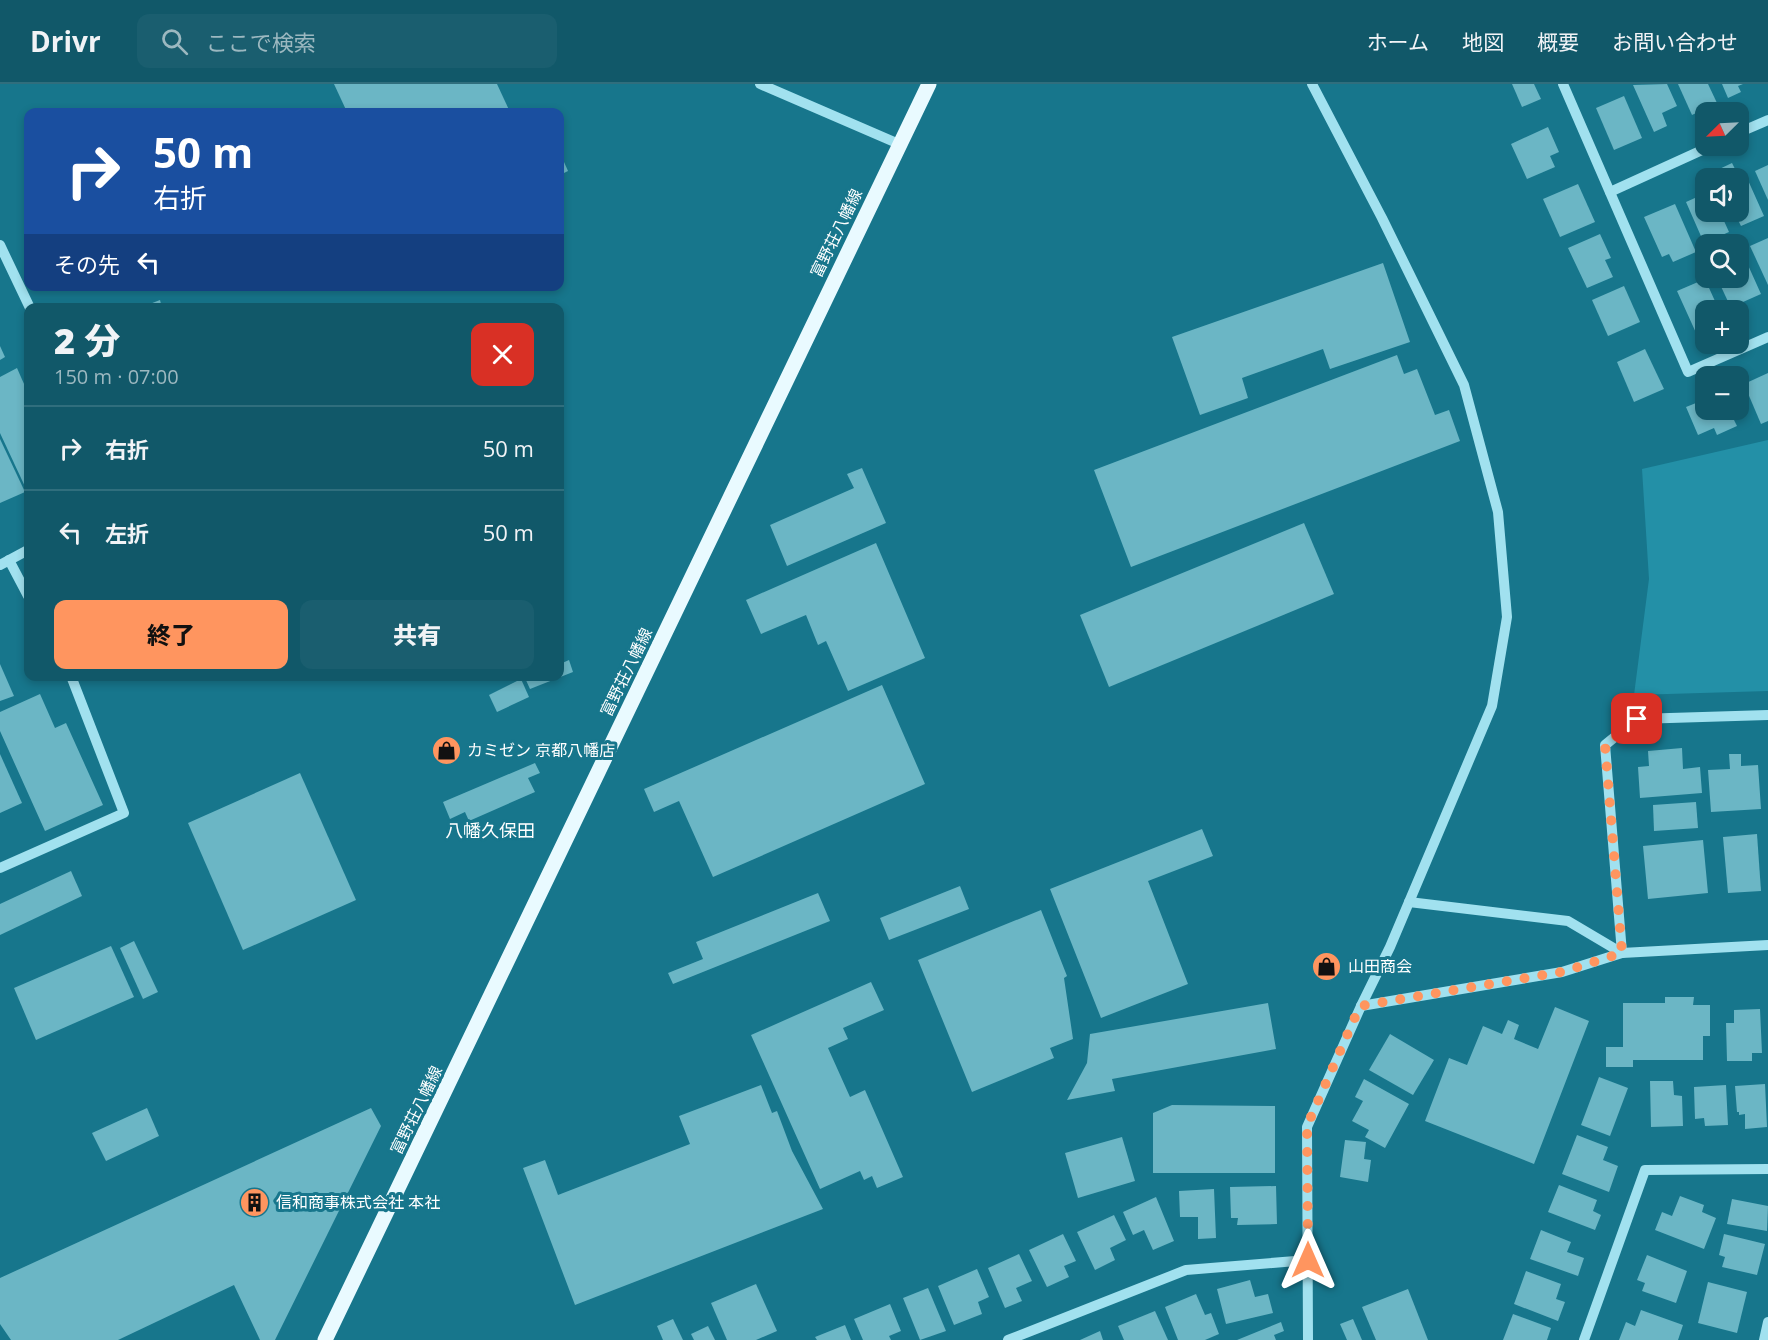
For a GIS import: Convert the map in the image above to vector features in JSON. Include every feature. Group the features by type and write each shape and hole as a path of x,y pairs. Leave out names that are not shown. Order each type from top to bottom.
{"main road":[{"name":"富野荘八幡線","path":"325,1340 929,84"}],"street":[{"path":"760,84 899,144"},
{"path":"1308,1340 1307,1126 1360,1006 1390,947 1492,706 1507,617 1498,512 1464,385 1382,218 1312,84"},
{"path":"1563,84 1688,372 1768,337"},
{"path":"1749,128 1768,120"},
{"path":"1610,192 1695,153"},
{"path":"0,245 28,303"},
{"path":"24,552 5,562 24,590"},
{"path":"0,868 124,813 73,681"},
{"path":"1622,953 1605,745 1637,719 1768,715"},
{"path":"1409,902 1568,921 1622,953"},
{"path":"1360,1006 1562,972 1622,953 1768,945"},
{"path":"1584,1340 1645,1170 1768,1169"},
{"path":"1008,1340 1186,1270 1308,1260"},
{"path":"1764,1340 1768,1322"}],"shaded area":[{"path":"1768,440 1768,691 1634,695 1649,579 1642,469"}],"building":[{"path":"334,84 497,84 508,108 345,108"},
{"path":"1512,84 1534,84 1541,99 1522,107"},
{"path":"1667,84 1677,106 1662,113 1667,126 1654,132 1633,85"},
{"path":"1678,84 1708,84 1717,102 1695,102 1695,114 1692,115"},
{"path":"1722,84 1743,84 1738,86 1741,92 1728,98"},
{"path":"1624,96 1642,138 1614,150 1596,108"},
{"path":"1548,127 1559,152 1550,156 1555,167 1527,179 1511,144"},
{"path":"1732,163 1734,168 1722,168"},
{"path":"1768,165 1768,200 1755,171"},
{"path":"1749,182 1764,216 1741,226 1739,222 1749,222"},
{"path":"1578,184 1595,222 1560,237 1543,199"},
{"path":"1695,198 1695,222 1724,222 1729,232 1700,234 1686,202"},
{"path":"1675,204 1695,252 1673,262 1669,254 1662,257 1644,217"},
{"path":"1600,234 1611,258 1605,260 1613,277 1587,288 1568,248"},
{"path":"1768,238 1768,285 1750,246"},
{"path":"1383,263 1410,342 1330,369 1323,349 1242,378 1248,398 1200,415 1172,337"},
{"path":"1749,267 1761,294 1748,300 1727,300 1722,288 1749,288"},
{"path":"1695,283 1695,288 1709,288 1714,300 1695,300 1695,331 1677,291"},
{"path":"1624,286 1640,322 1608,336 1592,300"},
{"path":"0,346 5,357 0,360"},
{"path":"1645,349 1664,389 1634,402 1617,362"},
{"path":"1397,355 1404,374 1417,369 1435,415 1449,410 1460,441 1131,567 1094,470"},
{"path":"17,368 24,384 24,484 0,433 0,377"},
{"path":"1768,373 1768,421 1761,424 1749,396 1749,382"},
{"path":"1695,403 1695,420 1734,420 1737,426 1717,435 1714,428 1698,435 1686,407"},
{"path":"0,439 24,492 0,503"},
{"path":"862,468 886,523 787,566 770,525 854,488 847,474"},
{"path":"1304,523 1334,594 1109,687 1080,615"},
{"path":"876,543 925,658 848,691 826,641 818,645 806,615 761,634 746,600"},
{"path":"569,660 573,672 564,676 564,662"},
{"path":"0,664 14,696 0,701"},
{"path":"517,681 522,681 529,697 497,712 489,695"},
{"path":"526,681 550,681 530,689"},
{"path":"882,685 925,784 713,877 679,801 654,812 644,789"},
{"path":"40,694 55,728 66,723 103,805 45,831 0,731 0,712"},
{"path":"1682,748 1683,769 1700,767 1702,793 1640,798 1638,767 1649,766 1648,751"},
{"path":"0,754 22,803 0,813"},
{"path":"1729,754 1741,754 1741,766 1758,765 1761,809 1711,812 1708,770 1730,769"},
{"path":"535,763 540,773 528,778 535,792 469,821 465,812 450,819 443,802"},
{"path":"300,773 356,900 243,950 188,823"},
{"path":"1696,802 1698,828 1654,831 1653,805"},
{"path":"1202,829 1213,856 1148,881 1188,984 1101,1018 1050,889"},
{"path":"1757,834 1761,891 1728,893 1723,837"},
{"path":"1703,840 1708,893 1648,899 1643,846"},
{"path":"71,871 82,896 0,935 0,904"},
{"path":"960,886 969,909 889,940 880,918"},
{"path":"818,893 830,921 673,984 668,973 703,959 696,942"},
{"path":"1041,910 1067,976 1064,978 1073,1039 1050,1048 1054,1058 972,1092 918,960"},
{"path":"134,941 158,992 143,999 120,948"},
{"path":"111,946 134,997 36,1040 14,988"},
{"path":"871,982 884,1010 843,1028 848,1039 828,1048 850,1097 865,1090 903,1177 877,1188 872,1176 864,1180 860,1171 820,1189 751,1035"},
{"path":"1665,997 1694,997 1693,1005 1710,1005 1710,1036 1703,1036 1703,1060 1633,1060 1633,1067 1606,1067 1606,1047 1623,1047 1623,1003 1665,1003"},
{"path":"1268,1003 1276,1049 1112,1079 1115,1091 1067,1100 1087,1063 1090,1034"},
{"path":"1555,1007 1589,1021 1534,1164 1425,1121 1449,1058 1467,1065 1483,1026 1502,1034 1508,1020 1519,1025 1514,1039 1538,1049"},
{"path":"1760,1009 1762,1053 1752,1053 1752,1061 1727,1061 1726,1023 1734,1023 1734,1010"},
{"path":"1390,1034 1434,1060 1413,1095 1369,1070"},
{"path":"1599,1077 1628,1088 1610,1136 1581,1125"},
{"path":"1364,1079 1409,1104 1385,1148 1365,1137 1369,1130 1352,1121 1363,1101 1355,1097"},
{"path":"1650,1081 1673,1081 1674,1095 1682,1096 1683,1126 1651,1127"},
{"path":"1765,1084 1767,1127 1745,1129 1745,1114 1739,1115 1737,1112 1735,1086"},
{"path":"761,1085 772,1113 777,1111 792,1151 823,1209 575,1305 523,1168 545,1160 558,1195 690,1144 679,1116"},
{"path":"1726,1085 1728,1125 1705,1126 1704,1118 1695,1119 1694,1087"},
{"path":"1172,1105 1275,1106 1275,1173 1153,1173 1153,1113"},
{"path":"147,1108 159,1136 106,1161 92,1133"},
{"name":"信和商事株式会社 本社","path":"371,1108 381,1126 275,1340 260,1340 234,1285 118,1340 11,1340 0,1324 0,1278"},
{"path":"1577,1135 1608,1147 1603,1160 1618,1166 1609,1192 1562,1174"},
{"path":"1122,1137 1135,1181 1078,1198 1065,1153"},
{"path":"1345,1140 1366,1142 1364,1159 1371,1160 1368,1182 1340,1177"},
{"path":"1559,1185 1597,1200 1593,1211 1601,1215 1595,1230 1548,1212"},
{"path":"1276,1186 1277,1224 1237,1225 1238,1218 1231,1218 1230,1187"},
{"path":"1214,1189 1216,1238 1198,1239 1198,1217 1180,1217 1179,1191"},
{"path":"1680,1196 1704,1205 1702,1212 1716,1218 1704,1249 1655,1230 1662,1212 1672,1216"},
{"path":"1156,1197 1174,1241 1153,1250 1144,1230 1133,1235 1123,1212"},
{"path":"1732,1199 1768,1206 1767,1231 1727,1224"},
{"path":"1114,1215 1126,1240 1110,1248 1115,1260 1095,1270 1077,1232"},
{"path":"1541,1230 1571,1242 1567,1252 1584,1258 1578,1276 1530,1259"},
{"path":"1063,1234 1076,1261 1064,1266 1069,1277 1047,1287 1029,1250"},
{"path":"1724,1234 1765,1244 1757,1275 1722,1267 1725,1257 1719,1255"},
{"path":"1019,1254 1032,1281 1016,1288 1022,1301 1005,1308 988,1268"},
{"path":"1647,1255 1687,1271 1676,1303 1642,1291 1645,1283 1637,1280"},
{"path":"977,1269 989,1297 978,1302 982,1314 954,1325 938,1286"},
{"path":"1526,1271 1561,1284 1556,1299 1565,1302 1558,1321 1514,1304"},
{"path":"1250,1280 1255,1297 1268,1294 1273,1313 1226,1324 1217,1289"},
{"path":"1708,1282 1747,1292 1737,1333 1698,1323"},
{"path":"756,1284 777,1331 756,1340 727,1340 711,1303"},
{"path":"928,1288 946,1331 920,1340 903,1298"},
{"path":"1408,1289 1428,1340 1376,1340 1362,1307"},
{"path":"1196,1294 1205,1315 1211,1313 1219,1334 1205,1340 1178,1340 1165,1307"},
{"path":"890,1304 901,1331 889,1336 891,1340 863,1340 854,1319"},
{"path":"1641,1310 1683,1325 1678,1340 1619,1340 1626,1322 1635,1326"},
{"path":"1155,1311 1168,1340 1124,1340 1118,1326"},
{"path":"1513,1314 1551,1328 1547,1340 1503,1340"},
{"path":"673,1319 683,1340 663,1340 657,1326"},
{"path":"1353,1319 1362,1340 1347,1340 1340,1324"},
{"path":"1281,1322 1284,1331 1274,1335 1276,1340 1237,1340"},
{"path":"845,1325 851,1340 817,1340 815,1337"},
{"path":"708,1326 715,1340 694,1340 691,1334"},
{"path":"1100,1331 1103,1340 1080,1340"}],"place":[{"name":"カミゼン 京都八幡店","path":"446,750"},
{"name":"山田商会","path":"1327,966"},
{"name":"信和商事株式会社 本社","path":"255,1202"}],"district":[{"name":"八幡久保田","path":"490,831"}],"route":[{"path":"1308,1260 1307,1126 1360,1006 1562,972 1622,953 1605,745 1637,719"}]}
